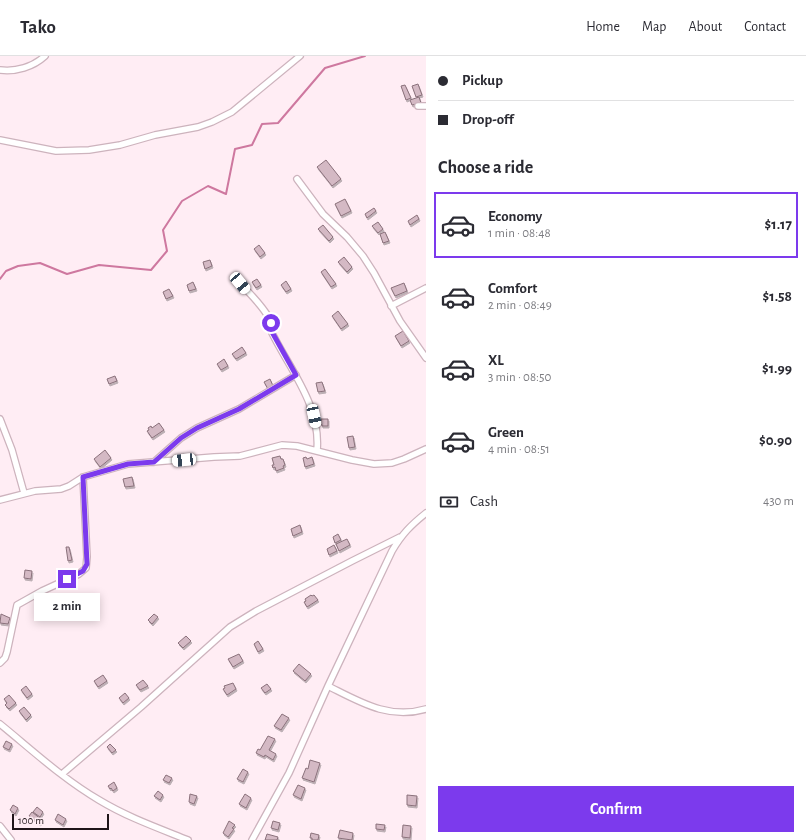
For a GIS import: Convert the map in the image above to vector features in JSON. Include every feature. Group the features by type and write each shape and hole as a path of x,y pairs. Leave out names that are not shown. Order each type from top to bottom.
{"street":[{"path":"0,70 12,70 25,67 39,61 45,56"},
{"path":"0,140 56,151 82,150 120,145 155,135 198,127 232,112 300,56"},
{"path":"418,106 426,106"},
{"path":"297,179 323,214 364,256 400,321 426,358"},
{"path":"240,283 269,318 272,332 310,404 314,416 318,440 317,451"},
{"path":"391,306 426,288"},
{"path":"154,462 181,438 197,428 244,407 296,375"},
{"path":"0,419 12,450 24,494"},
{"path":"0,500 35,491 61,489 83,477 128,464 240,456 282,445 297,446 358,462 384,464 404,459 426,450"},
{"path":"0,663 5,658 7,652 17,605 42,591 79,574 86,568 87,557 83,477"},
{"path":"252,840 288,773 400,537 413,523 426,513"},
{"path":"62,774 141,707 230,627 256,611 400,537"},
{"path":"328,686 384,711 398,713 426,709"},
{"path":"0,724 62,774 100,801 149,825 188,840"},
{"path":"0,826 11,840"}],"building":[{"path":"418,84 422,95 416,97 412,86"},
{"path":"405,85 411,98 406,100 401,86"},
{"path":"419,97 421,103 412,105 410,100"},
{"path":"326,160 341,179 332,186 317,167"},
{"path":"345,199 351,211 341,216 335,204"},
{"path":"374,208 376,211 367,218 365,214"},
{"path":"417,215 419,219 410,225 408,221"},
{"path":"378,222 383,229 378,233 372,226"},
{"path":"323,225 333,237 329,241 318,229"},
{"path":"385,232 389,241 383,243 380,234"},
{"path":"259,245 265,253 260,257 254,249"},
{"path":"344,257 352,267 347,272 338,262"},
{"path":"210,260 212,266 205,269 203,262"},
{"path":"325,269 336,284 331,287 321,272"},
{"path":"257,279 261,285 256,288 252,282"},
{"path":"286,281 291,289 286,292 281,285"},
{"path":"193,282 196,289 189,291 187,285"},
{"path":"404,283 407,291 395,296 391,288"},
{"path":"169,289 173,296 166,299 163,292"},
{"path":"338,311 348,324 341,329 332,316"},
{"path":"403,331 409,341 401,346 395,336"},
{"path":"242,347 246,353 236,359 232,354"},
{"path":"224,359 228,366 221,370 217,364"},
{"path":"115,376 117,381 109,384 107,379"},
{"path":"270,379 273,386 268,389 264,382"},
{"path":"322,382 325,391 318,392 316,383"},
{"path":"321,419 328,419 328,426 322,426"},
{"path":"159,423 164,430 152,438 147,431 149,430 148,428 151,426 152,428"},
{"path":"353,436 355,447 349,448 347,437"},
{"path":"105,450 111,458 100,467 94,459"},
{"path":"280,456 285,465 283,466 284,468 276,471 275,467 273,468 272,465 274,465 272,458"},
{"path":"306,457 307,459 312,457 314,464 305,467 303,458"},
{"path":"132,477 134,486 125,487 123,479"},
{"path":"300,525 302,532 293,536 291,529"},
{"path":"338,534 341,540 335,543 333,537"},
{"path":"347,539 350,545 339,551 336,544"},
{"path":"334,545 337,551 329,555 327,549"},
{"path":"66,547 69,547 72,560 68,561"},
{"path":"25,570 32,571 31,579 24,578"},
{"path":"311,595 314,595 318,600 307,607 304,602 306,601 305,599"},
{"path":"1,614 10,618 8,624 0,623"},
{"path":"154,614 158,617 152,624 148,620"},
{"path":"186,636 191,641 183,648 178,643"},
{"path":"258,641 263,649 258,652 254,644"},
{"path":"239,654 243,661 233,667 228,659"},
{"path":"299,664 311,674 305,681 293,671"},
{"path":"103,675 107,681 98,687 94,681"},
{"path":"143,680 148,686 140,690 136,685"},
{"path":"233,683 236,689 227,695 223,689 225,688 224,686"},
{"path":"267,684 271,689 265,693 261,688"},
{"path":"26,686 32,694 27,698 21,690"},
{"path":"125,693 129,698 123,703 119,698"},
{"path":"9,695 16,703 9,709 5,705 7,703 4,699"},
{"path":"24,707 31,715 26,720 19,711"},
{"path":"282,714 289,718 281,730 274,726"},
{"path":"268,736 275,739 269,750 276,754 273,760 265,755 264,757 256,753 258,749 260,750"},
{"path":"6,741 12,744 9,750 3,747"},
{"path":"110,744 116,750 112,753 107,747"},
{"path":"310,760 320,763 314,782 302,778 306,768 308,769"},
{"path":"243,769 248,772 243,782 237,779"},
{"path":"166,775 172,778 169,783 163,780"},
{"path":"114,782 117,788 113,791 108,786"},
{"path":"298,785 305,788 301,799 293,795"},
{"path":"158,791 163,795 160,800 154,796"},
{"path":"190,794 197,796 194,804 189,802"},
{"path":"245,794 251,798 246,808 239,804"},
{"path":"407,795 417,796 416,806 407,805"},
{"path":"13,805 18,808 15,814 10,810"},
{"path":"37,807 43,812 40,817 33,812"},
{"path":"32,812 42,820 40,824 29,816"},
{"path":"58,814 66,819 63,825 55,820"},
{"path":"229,821 235,825 228,837 223,833"},
{"path":"273,821 280,823 278,830 271,828"},
{"path":"376,824 385,825 384,830 376,829"},
{"path":"403,825 411,826 410,838 402,837"},
{"path":"340,830 353,833 352,840 338,838"},
{"path":"311,833 319,835 318,840 312,840 312,838 310,838"},
{"path":"267,834 278,837 277,840 265,840"}],"waterway":[{"path":"0,279 6,271 18,266 40,263 67,274 99,265 151,270 167,251 163,230 182,201 208,186 226,194 235,149 252,145 262,124 278,123 325,68 365,56"}],"route":[{"path":"67,579 83,571 87,564 83,477 128,464 154,462 181,438 197,428 239,409 296,375 271,331 271,323"}]}
